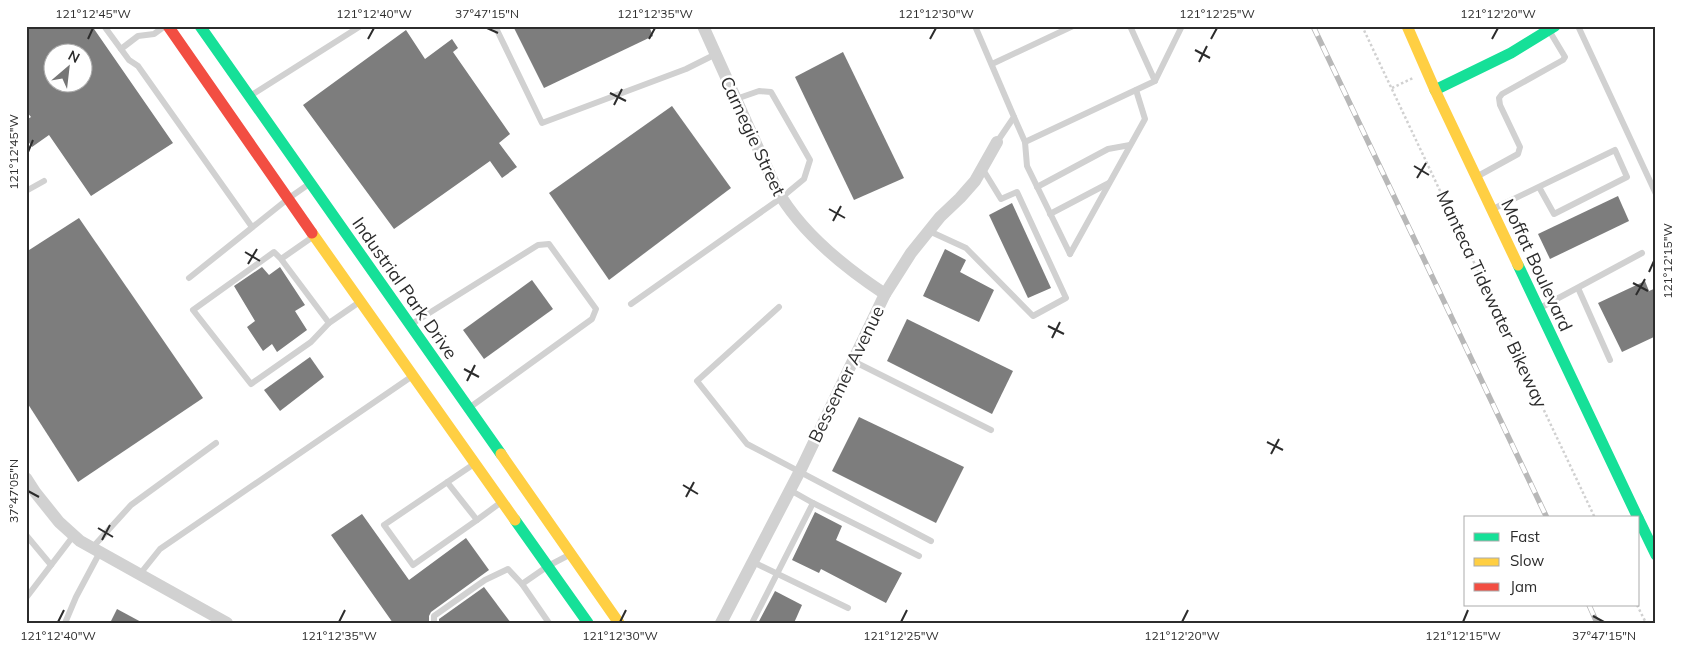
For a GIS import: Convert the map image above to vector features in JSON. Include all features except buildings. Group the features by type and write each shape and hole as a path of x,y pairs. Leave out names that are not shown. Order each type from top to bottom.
{"street":[{"name":"Industrial Park Drive","path":"167,26 310,183 620,623"},
{"name":"Industrial Park Drive","path":"200,26 238,103 289,198 412,376 588,623"},
{"name":"Carnegie Street","path":"703,26 785,204 814,237 857,276 885,294"},
{"name":"Moffat Boulevard","path":"1407,26 1426,71 1637,516"},
{"path":"1435,90 1500,60 1552,28"},
{"name":"Bessemer Avenue","path":"724,622 885,294 910,253 940,217 975,180 997,142"},
{"path":"28,485 59,522 74,535 96,550 221,621"},
{"name":"Moffat Boulevard","path":"1640,522 1656,555"}],"lane":[{"path":"104,26 129,60 138,66 252,228"},
{"path":"121,49 138,36 154,34 167,26"},
{"path":"238,103 359,26"},
{"path":"495,26 542,123 686,69 716,54"},
{"path":"975,26 1025,142 1027,166 1070,254 1145,118 1136,90"},
{"path":"992,64 1073,26"},
{"path":"1130,26 1155,80"},
{"path":"1025,142 1155,80 1182,26"},
{"path":"1578,26 1656,194"},
{"path":"1476,177 1518,154 1520,147 1500,105 1499,98 1502,94 1564,60 1565,58 1552,28"},
{"path":"631,304 781,198 804,179 810,160 771,92 759,90 736,99"},
{"path":"997,142 1014,117"},
{"path":"1037,187 1108,149 1130,145"},
{"path":"1492,210 1539,187 1615,150 1627,177 1554,214 1539,187"},
{"path":"929,231 966,248 1033,316 1066,298 1017,192 1001,199 982,168"},
{"path":"26,191 44,181"},
{"path":"189,278 310,183"},
{"path":"1050,214 1109,184"},
{"path":"281,259 315,235"},
{"path":"410,325 538,245 549,244 596,309 592,318 468,409"},
{"path":"329,323 274,252 193,310 251,384 311,342 329,323 361,301"},
{"path":"1539,309 1642,253"},
{"path":"1578,288 1610,360"},
{"path":"779,307 697,380 747,444 931,541"},
{"path":"853,361 990,430"},
{"path":"140,574 160,549 412,376"},
{"path":"65,623 96,550 131,505 216,443"},
{"path":"475,464 384,525 413,565 502,502"},
{"path":"447,482 477,520"},
{"path":"790,490 919,556"},
{"path":"752,623 813,503"},
{"path":"26,535 51,566"},
{"path":"26,598 74,535"},
{"path":"522,584 548,566 571,554"},
{"path":"753,562 848,608"},
{"path":"434,623 434,616 485,580 508,568 522,584 549,623"}],"path":[{"name":"Manteca Tidewater Bikeway","path":"1362,26 1594,516"},
{"path":"1392,88 1426,71"},
{"path":"1638,606 1646,623"}],"railway":[{"path":"1313,26 1546,516"},
{"path":"1589,606 1597,623"}],"traffic: fast":[{"path":"200,26 501,454"},
{"path":"1435,90 1511,53 1555,26"},
{"path":"1518,265 1637,516"},
{"path":"515,520 588,623"},
{"path":"1640,522 1656,555"}],"traffic: slow":[{"path":"1407,26 1435,90 1518,265"},
{"path":"312,233 515,520"},
{"path":"501,454 619,623"}],"traffic: jam":[{"path":"168,26 312,233"}]}
